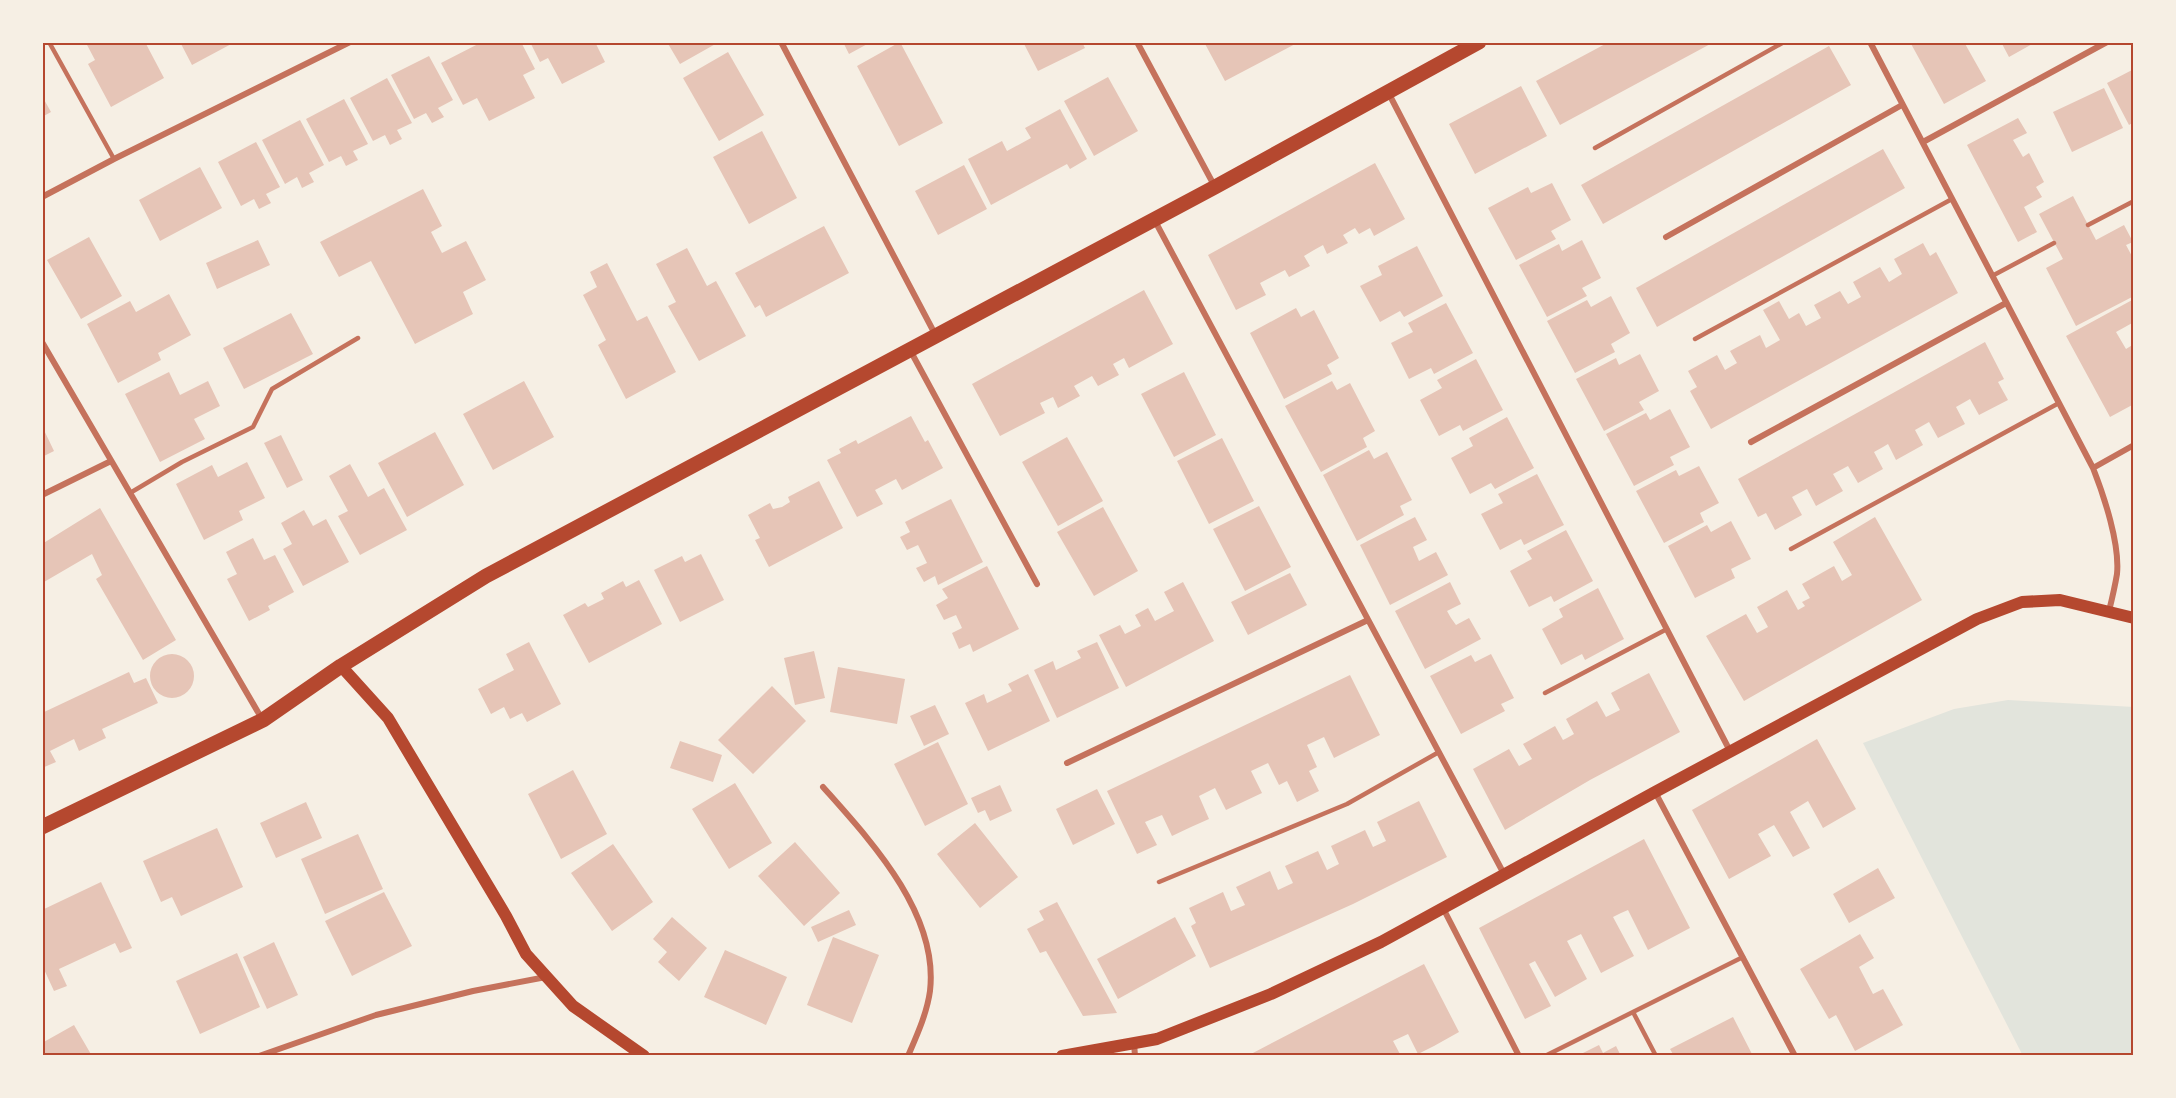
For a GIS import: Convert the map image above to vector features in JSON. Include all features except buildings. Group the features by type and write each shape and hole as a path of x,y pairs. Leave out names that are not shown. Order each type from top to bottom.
{"main road":[{"path":"42,827 263,720 341,666 486,576 1215,187 1479,42"},
{"path":"1062,1056 1157,1039 1270,994 1381,942 1977,619 2022,602 2060,600 2134,618"},
{"path":"341,666 388,717 506,916 526,954 573,1006 644,1056"}],"street":[{"path":"42,197 350,42"},
{"path":"781,42 937,336"},
{"path":"1137,42 1215,187"},
{"path":"1870,42 2103,491 2115,548 2117,572 2109,611"},
{"path":"1923,142 2107,42"},
{"path":"1387,91 1730,751"},
{"path":"1666,237 1902,105"},
{"path":"1154,219 1504,874"},
{"path":"1751,442 2006,303"},
{"path":"42,342 263,720"},
{"path":"910,350 1037,584"},
{"path":"2093,468 2134,445"},
{"path":"42,495 111,461"},
{"path":"1067,763 1368,620"},
{"path":"823,787 876,846 913,905 928,954 930,991 921,1024 908,1056"},
{"path":"1655,792 1795,1056"},
{"path":"1443,908 1519,1056"},
{"path":"259,1056 376,1015 473,991 546,977"},
{"path":"1134,1043 1135,1056"}],"lane":[{"path":"49,42 114,159"},
{"path":"1595,148 1784,42"},
{"path":"1695,339 1952,200"},
{"path":"2088,225 2134,201"},
{"path":"1992,276 2055,243"},
{"path":"130,493 182,462 253,427 272,389 358,338"},
{"path":"1791,549 2059,404"},
{"path":"1545,693 1667,629"},
{"path":"1159,882 1347,804 1439,752"},
{"path":"1545,1056 1743,957"},
{"path":"1633,1012 1656,1056"}],"shaded area":[{"path":"2008,700 2134,707 2134,1056 2023,1056 1863,743 1954,709"}]}
